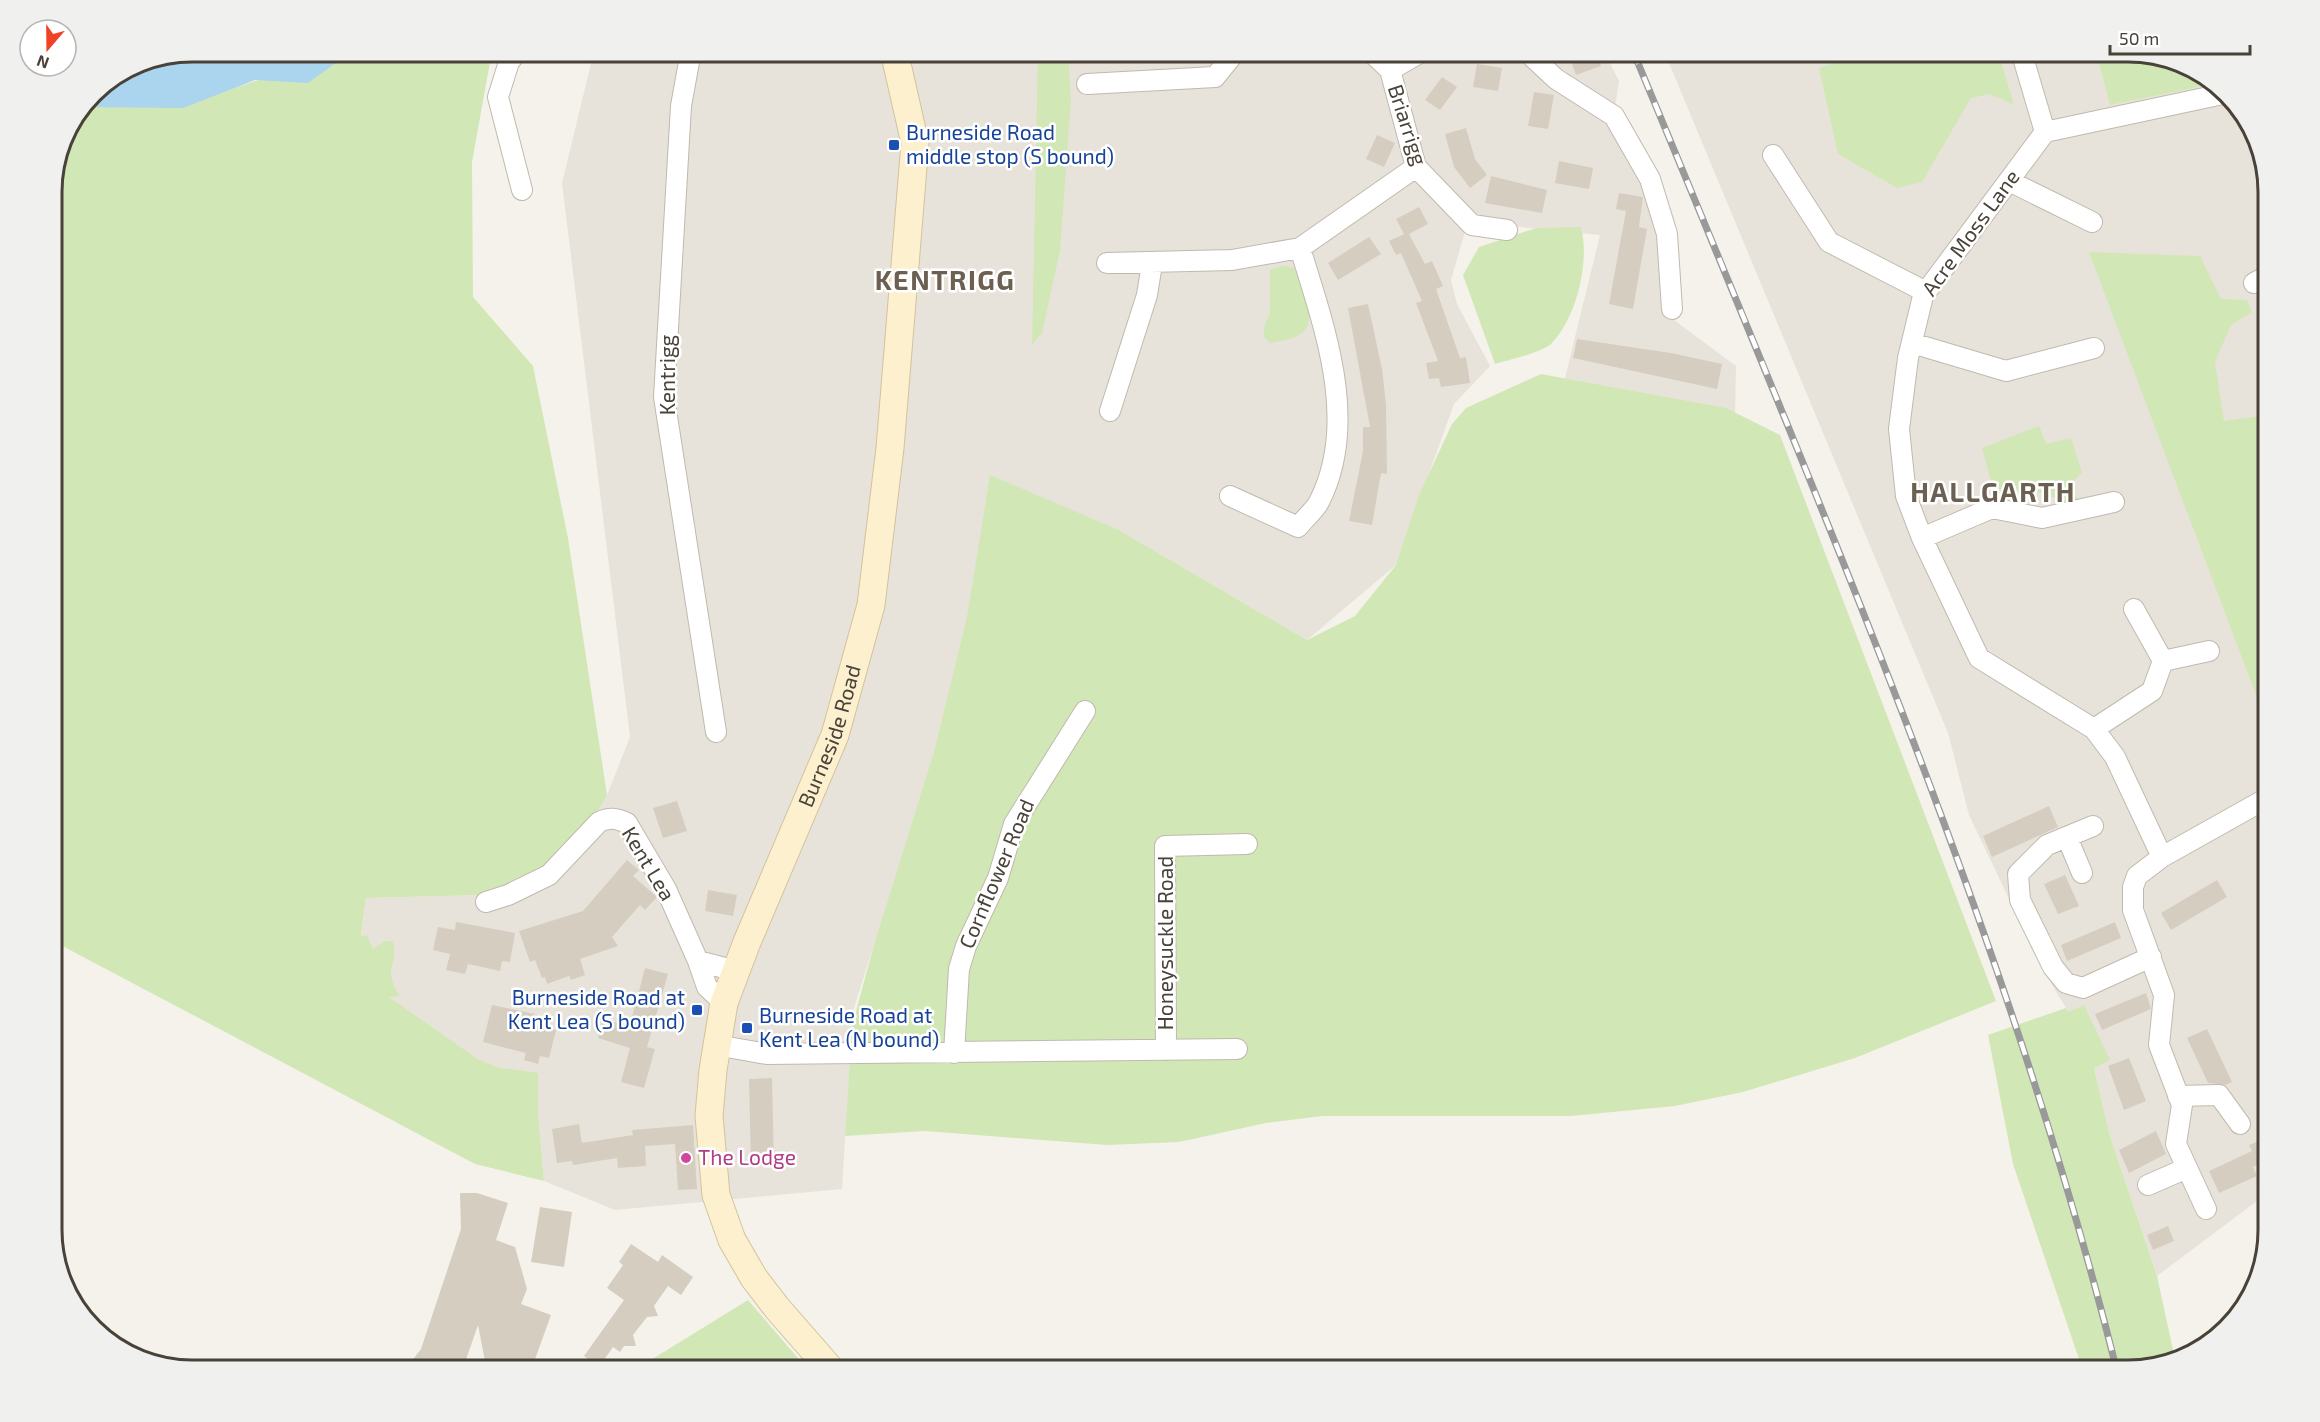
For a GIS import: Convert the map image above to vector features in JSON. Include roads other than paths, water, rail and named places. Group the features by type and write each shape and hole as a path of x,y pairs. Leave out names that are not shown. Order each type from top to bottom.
{"street":[{"path":"509,62 498,97 522,190"},
{"name":"Kentrigg","path":"689,62 681,106 664,397 716,732"},
{"name":"Burneside Road","path":"823,1360 765,1293 732,1240 716,1195 709,1116 716,1045 724,1003 835,735 871,605 890,448 915,143 897,62"},
{"path":"1087,84 1215,77 1227,62"},
{"name":"Briarrigg","path":"1382,62 1390,70 1416,167 1472,225 1507,231"},
{"path":"1390,70 1404,62"},
{"path":"1538,62 1556,79 1614,116 1650,179 1667,234 1672,309"},
{"path":"2024,62 2045,132 2216,96"},
{"name":"Acre Moss Lane","path":"2045,132 1926,292 1912,343 1899,429 1906,496 1922,538 1978,658 2094,729 2115,757 2162,856"},
{"path":"1773,155 1829,242 1926,292"},
{"path":"1107,263 1152,264 1232,260 1300,248 1416,167"},
{"path":"2009,181 2092,222"},
{"path":"1230,496 1298,527 1318,504 1331,472 1338,423 1329,344 1300,248"},
{"path":"1110,411 1147,295 1152,264"},
{"path":"1912,343 2006,371 2094,348"},
{"path":"1922,538 1992,508 2042,518 2114,502"},
{"path":"2094,729 2152,691 2163,661 2134,609"},
{"path":"2163,661 2209,651"},
{"name":"Cornflower Road","path":"954,1053 959,969 966,946 998,878 1014,824 1085,711"},
{"path":"2206,1209 2176,1144 2182,1105 2159,1045 2164,995 2133,910 2133,887 2138,876 2162,856 2258,802"},
{"name":"Kent Lea","path":"486,902 508,895 549,875 599,822 607,818 616,818 627,823 666,889 707,987 724,1003"},
{"path":"2093,826 2047,845 2018,874 2020,900 2053,968 2066,983 2083,988 2151,957"},
{"path":"2067,837 2082,873"},
{"name":"Honeysuckle Road","path":"1166,1050 1165,846 1247,844"},
{"path":"698,961 736,971"},
{"path":"716,1045 767,1054 1237,1049"},
{"path":"2178,1096 2219,1095 2240,1124"},
{"path":"2148,1185 2187,1168"}],"water":[{"path":"337,62 308,83 255,80 183,108 93,107 112,88 126,79 150,68 174,63"}],"railway":[{"path":"1638,62 1777,398 1934,795 2034,1080 2064,1177 2114,1360"}],"place":[{"name":"Burneside Road middle stop (S bound)","path":"894,145"},
{"name":"Burneside Road at Kent Lea (S bound)","path":"697,1010"},
{"name":"Burneside Road at Kent Lea (N bound)","path":"747,1028"},
{"name":"The Lodge","path":"686,1158"}],"district":[{"name":"KENTRIGG","path":"945,281"},
{"name":"HALLGARTH","path":"1993,493"}]}
